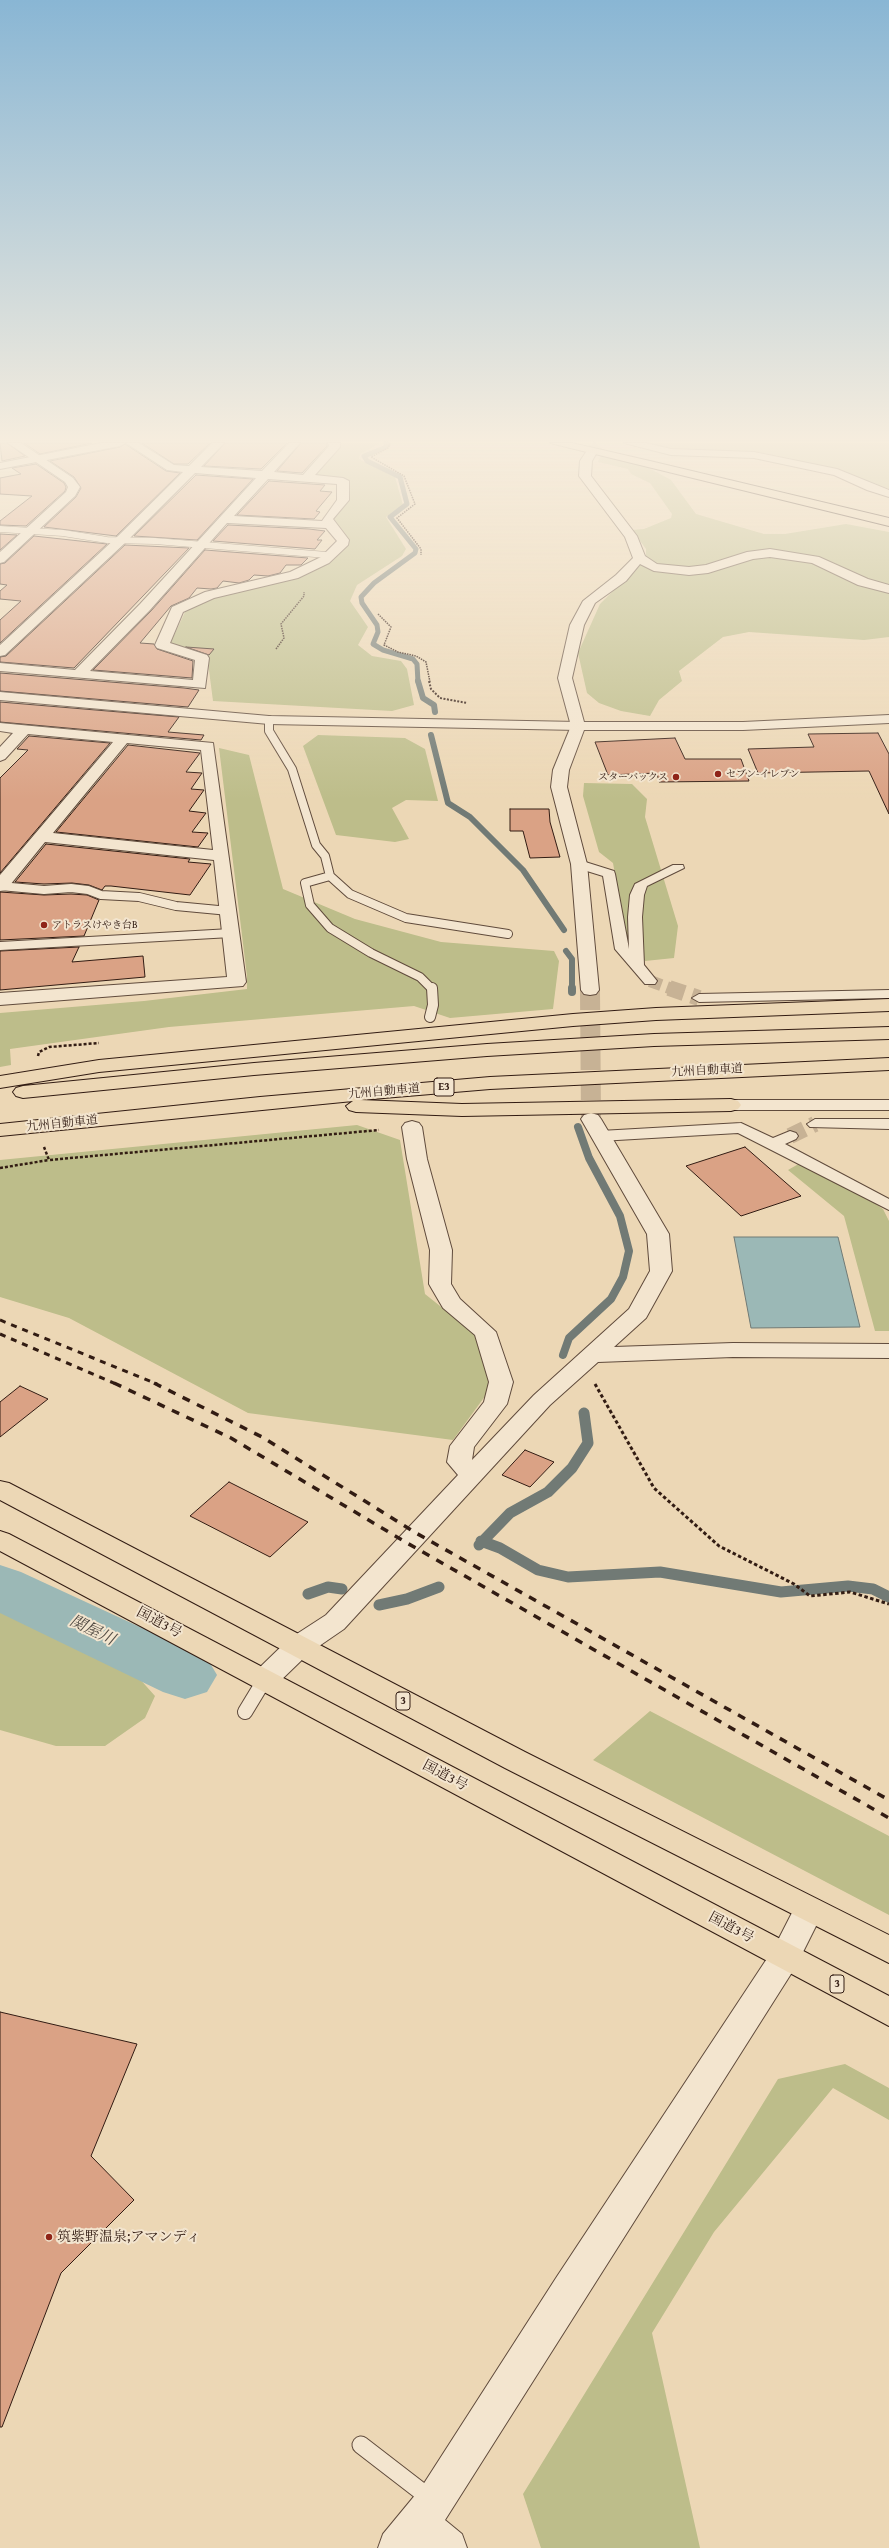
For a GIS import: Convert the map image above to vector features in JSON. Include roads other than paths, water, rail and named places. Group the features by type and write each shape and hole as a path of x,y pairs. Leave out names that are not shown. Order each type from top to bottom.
{"main road":[{"path":"0,1082 98,1066 573,1020 888,1000"},
{"path":"0,1094 254,1069 487,1050 654,1040 889,1033"},
{"name":"九州自動車道","path":"0,1130 260,1103 490,1083 889,1064"},
{"path":"260,1103 462,1110 731,1105"},
{"name":"3","path":"0,1489 299,1646 889,1950"},
{"name":"国道3号","path":"0,1540 265,1679 889,2012"}],"street":[{"path":"0,652 97,562"},
{"path":"78,675 145,607 185,562"},
{"path":"145,607 177,610 210,595 294,575 321,562"},
{"path":"590,990 579,864 559,787 561,770 578,726 565,678 568,658 577,625 590,602 621,578 635,562"},
{"path":"646,562 654,567 689,571 708,569 730,562"},
{"path":"818,562 863,582 889,589"},
{"path":"0,667 200,685 202,658 162,645 177,610"},
{"path":"0,632 19,634"},
{"path":"0,696 269,720 578,726 743,726 889,719"},
{"path":"0,727 208,746 237,982 0,999"},
{"path":"0,756 24,729"},
{"path":"0,886 123,739"},
{"path":"41,837 222,856"},
{"path":"579,864 609,874 622,949 650,980"},
{"path":"636,966 635,917 637,895 641,884 678,868"},
{"path":"699,998 888,1000"},
{"path":"815,1124 889,1124"},
{"path":"412,1127 417,1159 441,1250 440,1284 451,1303 485,1332 501,1382 495,1404 462,1446 459,1462 472,1474"},
{"path":"596,1127 741,1128 889,1205"},
{"path":"265,1679 299,1646 334,1622 542,1400 594,1355 638,1313 661,1271 658,1234 632,1186 596,1127"},
{"path":"773,1144 790,1136"},
{"path":"594,1355 733,1350 889,1350"},
{"path":"448,2548 417,2524 785,1956 809,1910"}],"lane":[{"path":"269,720 268,731 292,769 316,845 325,856 330,876 350,894 406,918 440,925 508,934"},
{"path":"330,876 305,883 310,904 330,928 371,953 420,977 432,988 430,1017"},
{"path":"0,886 44,890 71,888 101,895 139,897 176,906 228,911"},
{"path":"0,946 231,933"},
{"path":"731,1105 889,1105"},
{"path":"245,1712 265,1679"},
{"path":"361,2445 417,2524"}],"water":[{"path":"734,1237 838,1237 860,1327 751,1328"}],"waterway":[{"path":"403,562 374,583 361,597 362,603 377,625 378,632 373,644 383,650 413,659 417,664 418,682"},
{"path":"418,681 423,698 434,705 435,712"},
{"path":"431,735 448,803 470,817 523,870 564,930"},
{"path":"566,951 572,959 572,992"},
{"path":"563,1355 569,1338 611,1299 623,1277 629,1251 620,1216 589,1158 578,1127"},
{"path":"482,1542 510,1513 548,1492 572,1468 588,1443 584,1413"},
{"path":"479,1545 482,1542"},
{"path":"482,1542 500,1548 538,1570 568,1577 660,1572 781,1592 848,1586 873,1589 889,1597"},
{"name":"関屋川","path":"0,1587 185,1675"},
{"path":"308,1594 328,1587 342,1589"},
{"path":"379,1605 407,1599 439,1587"}],"tunnel":[{"path":"650,981 672,989"},
{"path":"672,989 699,998"},
{"path":"590,990 591,1119"},
{"path":"790,1136 815,1124"}],"railway":[{"path":"0,1320 157,1384"},
{"path":"0,1334 116,1384"},
{"path":"114,1383 231,1438 407,1543 889,1818"},
{"path":"154,1383 262,1437 416,1533 889,1800"}],"place":[{"name":"セブン-イレブン","path":"718,774"},
{"name":"スターバックス","path":"676,777"},
{"name":"アトラスけやき台B","path":"44,925"},
{"name":"筑紫野温泉;アマンディ","path":"49,2237"}]}
